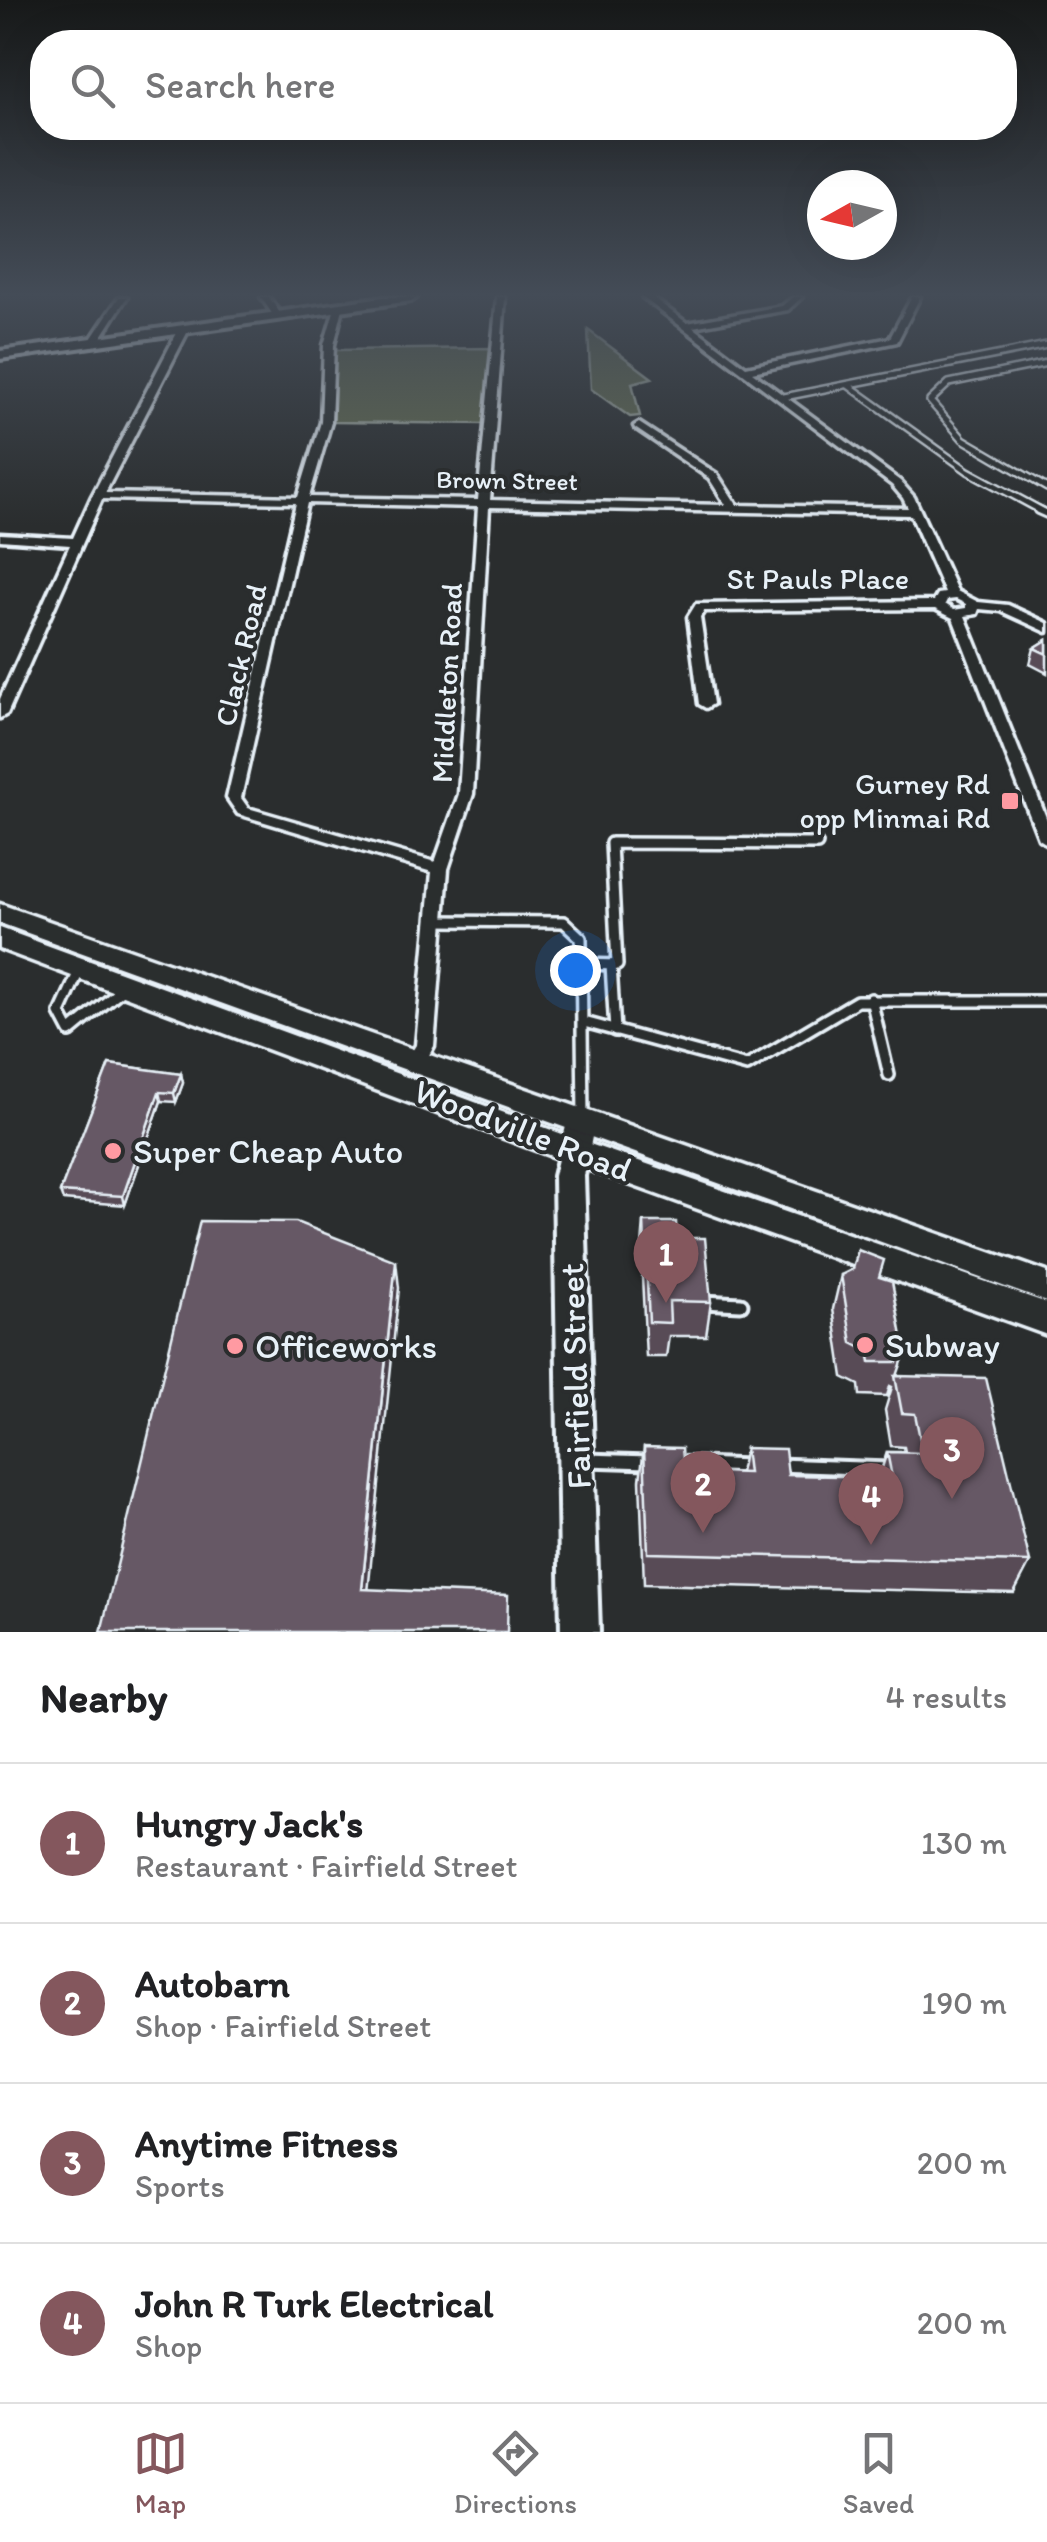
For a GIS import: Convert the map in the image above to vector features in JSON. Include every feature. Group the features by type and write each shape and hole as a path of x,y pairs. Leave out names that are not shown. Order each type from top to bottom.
{"main road":[{"name":"Woodville Road","path":"0,912 413,1064 577,1137 1047,1319"},
{"name":"Woodville Road","path":"0,938 577,1137 1047,1287"}],"street":[{"path":"0,714 98,496 161,373"},
{"name":"Clack Road","path":"328,373 326,422 303,498 234,798 243,811 440,868"},
{"name":"Middleton Road","path":"413,1064 426,1046 440,868 466,794 495,373"},
{"path":"750,373 896,482 952,595"},
{"path":"639,426 713,476 732,506"},
{"name":"Brown Street","path":"98,496 914,512"},
{"path":"0,537 77,542"},
{"path":"1047,628 1004,608 974,605 952,595 938,599 938,605 958,615 1040,808 1047,839"},
{"name":"St Pauls Place","path":"706,704 693,605 938,605"},
{"path":"958,615 973,611 974,605"},
{"name":"Fairfield Street","path":"577,1137 569,1176 580,1632"}],"lane":[{"path":"784,398 907,373"},
{"path":"997,373 949,383 930,401 963,439 1047,488"},
{"path":"848,385 979,480 1047,514"},
{"path":"582,964 617,965 611,843 817,844"},
{"path":"436,920 564,922 581,938 586,1103 577,1137"},
{"path":"611,965 615,1031"},
{"path":"82,967 60,1013 70,1032 130,985"},
{"path":"584,1022 746,1066 844,1008 871,999 1047,1001"},
{"path":"871,999 889,1076"},
{"path":"703,1302 741,1304"},
{"path":"578,1460 892,1469"}],"green space":[{"path":"335,373 492,373 487,424 333,422"},
{"path":"590,373 646,373 652,378 632,383 640,416 630,417 591,389"}],"building":[{"path":"1047,640 1047,654 1034,648"},
{"name":"Super Cheap Auto","path":"109,1064 181,1074 174,1093 159,1092 123,1196 60,1192"},
{"path":"200,1221 296,1222 396,1261 362,1589 508,1595 507,1632 101,1632"},
{"path":"644,1222 676,1222 677,1238 705,1238 711,1302 669,1301 670,1323 649,1322"},
{"path":"858,1250 884,1260 879,1277 892,1281 905,1353 896,1353 897,1362 870,1362 868,1351 852,1343 841,1275 853,1269"},
{"path":"895,1376 986,1378 1030,1562 648,1553 644,1447 682,1448 684,1471 748,1473 745,1448 785,1449 788,1475 892,1477 887,1452 923,1453 915,1414 902,1413"}],"place":[{"name":"Gurney Rd opp Minmai Rd","path":"1010,801"},
{"name":"Super Cheap Auto","path":"113,1151"},
{"name":"Hungry Jack's","path":"666,1303"},
{"name":"Subway","path":"865,1345"},
{"name":"Officeworks","path":"235,1346"},
{"name":"Anytime Fitness","path":"952,1499"},
{"name":"Autobarn","path":"703,1533"},
{"name":"John R Turk Electrical","path":"871,1545"}]}
